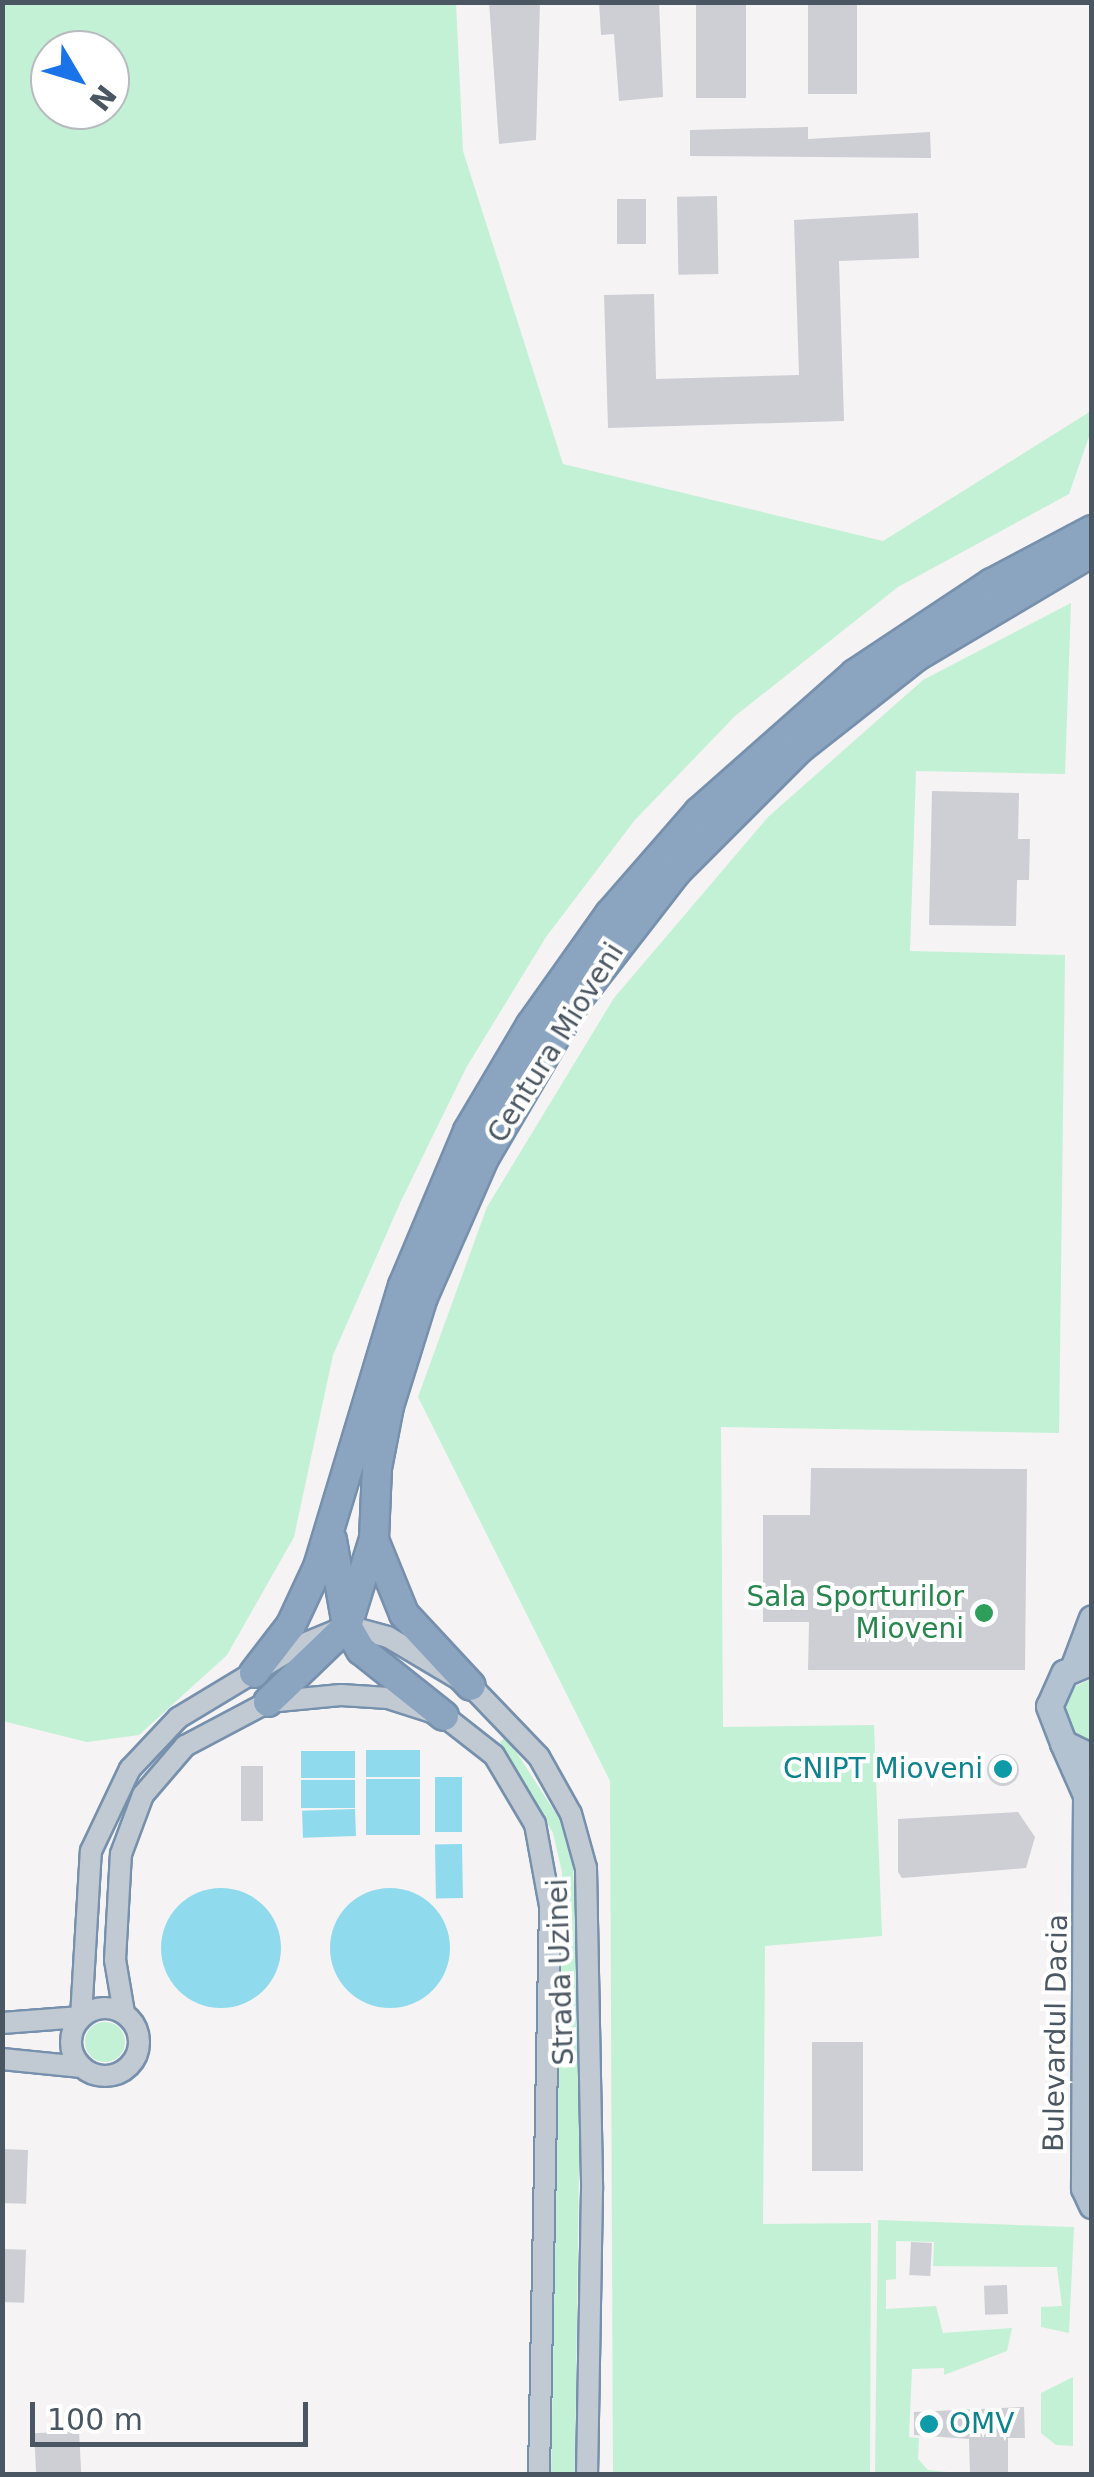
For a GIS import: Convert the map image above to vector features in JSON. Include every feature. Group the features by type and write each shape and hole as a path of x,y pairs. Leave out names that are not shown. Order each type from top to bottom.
{"highway":[{"name":"Centura Mioveni","path":"254,1672 298,1612 331,1528 468,1132 532,1025 653,862 747,766 855,674 992,582 1092,530"},
{"name":"Centura Mioveni","path":"268,1702 347,1626 374,1539 376,1468 399,1332 524,1084 576,1001 677,871 860,698 977,616 1092,552"},
{"path":"331,1528 347,1626 390,1679 444,1716"},
{"path":"374,1539 404,1614 470,1686"}],"main road":[{"path":"1083,1664 1092,1618"},
{"name":"Bulevardul Dacia","path":"1083,1664 1057,1683 1049,1706 1086,1796 1084,2188 1092,2205"},
{"path":"1063,1742 1092,1757"}],"street":[{"path":"82,2068 71,2037 81,2017 86,1870 120,1786 178,1718 254,1672 347,1626"},
{"name":"Strada Uzinei","path":"347,1626 388,1637 470,1686 540,1757 571,1814 586,1868 592,2190 587,2474"},
{"name":"Strada Uzinei","path":"124,2013 116,1891 135,1812 157,1773 185,1746 268,1702 360,1696 444,1716 478,1740 510,1774 535,1824 548,1876 546,2292 538,2474"},
{"path":"2,2023 81,2017 102,2008 124,2013 138,2032 132,2064 102,2076 82,2068 2,2059"}],"green space":[{"path":"2,3 456,3 463,151 563,464 883,541 1091,411 1091,431 1069,494 898,587 735,716 634,821 546,937 466,1068 401,1201 333,1355 294,1537 227,1655 139,1735 87,1742 3,1721"},
{"path":"1071,603 1065,774 916,771 910,951 1065,955 1059,1433 721,1427 723,1727 874,1725 882,1936 765,1946 763,2224 871,2223 870,2474 613,2474 610,1781 418,1397 487,1207 614,998 768,817 923,680"},
{"path":"1091,1679 1091,1747 1068,1731 1063,1708 1074,1687"},
{"path":"506,1736 560,1820 573,1867 581,2008 575,2474 551,2474 562,1872 553,1833 500,1742"},
{"path":"105,2022 119,2028 125,2042 119,2056 105,2062 91,2056 85,2042 91,2028"},
{"path":"878,2220 1074,2227 1069,2333 1041,2327 1041,2307 1062,2306 1057,2267 933,2266 934,2242 896,2241 896,2279 886,2280 886,2309 936,2306 943,2333 1012,2328 1007,2351 944,2375 944,2368 912,2369 909,2437 919,2438 918,2459 928,2470 966,2474 875,2474"},
{"path":"1073,2377 1073,2446 1056,2445 1041,2433 1041,2393"}],"water":[{"path":"366,1750 420,1750 420,1777 366,1777"},
{"path":"301,1751 355,1751 355,1778 301,1778"},
{"path":"435,1777 462,1777 462,1832 435,1832"},
{"path":"366,1779 420,1779 420,1835 366,1835"},
{"path":"301,1780 355,1780 355,1808 301,1808"},
{"path":"355,1809 356,1836 303,1838 302,1811"},
{"path":"435,1844 462,1844 463,1898 436,1898"},
{"path":"221,1888 244,1892 264,1905 277,1925 281,1948 277,1971 264,1991 244,2004 221,2008 198,2004 178,1991 165,1971 161,1948 165,1925 178,1905 198,1892"},
{"path":"390,1888 413,1892 432,1906 446,1925 450,1948 446,1971 432,1990 413,2004 390,2008 367,2004 348,1990 334,1971 330,1948 334,1925 348,1906 367,1892"}],"building":[{"path":"489,2 540,2 536,140 499,144"},
{"path":"599,2 659,2 663,97 619,101 614,34 601,35"},
{"path":"696,2 746,2 746,98 696,98"},
{"path":"808,2 857,2 857,94 808,94"},
{"path":"808,127 808,139 930,132 931,158 690,156 690,130"},
{"path":"717,196 718,274 678,275 677,197"},
{"path":"617,199 646,199 646,244 617,244"},
{"path":"918,213 919,258 839,261 844,421 608,428 604,295 654,294 656,379 799,375 794,220"},
{"path":"932,791 1019,793 1018,839 1030,839 1029,880 1017,880 1016,926 929,925"},
{"path":"811,1468 1027,1469 1025,1670 808,1670 809,1622 763,1622 763,1515 810,1515"},
{"name":"CNIPT Mioveni","path":"1003,1754 1014,1759 1019,1770 1014,1781 1003,1786 992,1781 987,1770 992,1759"},
{"path":"241,1766 263,1766 263,1821 241,1821"},
{"path":"1018,1812 1035,1837 1026,1868 902,1878 898,1872 898,1819"},
{"path":"812,2042 863,2042 863,2171 812,2171"},
{"path":"2,2149 28,2150 26,2204 2,2203"},
{"path":"911,2242 932,2243 930,2276 909,2275"},
{"path":"2,2249 26,2250 24,2303 2,2302"},
{"path":"1007,2285 1008,2314 985,2315 984,2286"},
{"path":"1024,2407 1025,2438 1008,2438 1008,2473 970,2474 969,2439 914,2435 914,2412"},
{"path":"79,2431 81,2474 36,2474 34,2433"}],"place":[{"name":"Sala Sporturilor Mioveni","path":"984,1613"},
{"name":"CNIPT Mioveni","path":"1003,1769"},
{"name":"OMV","path":"929,2424"}]}
